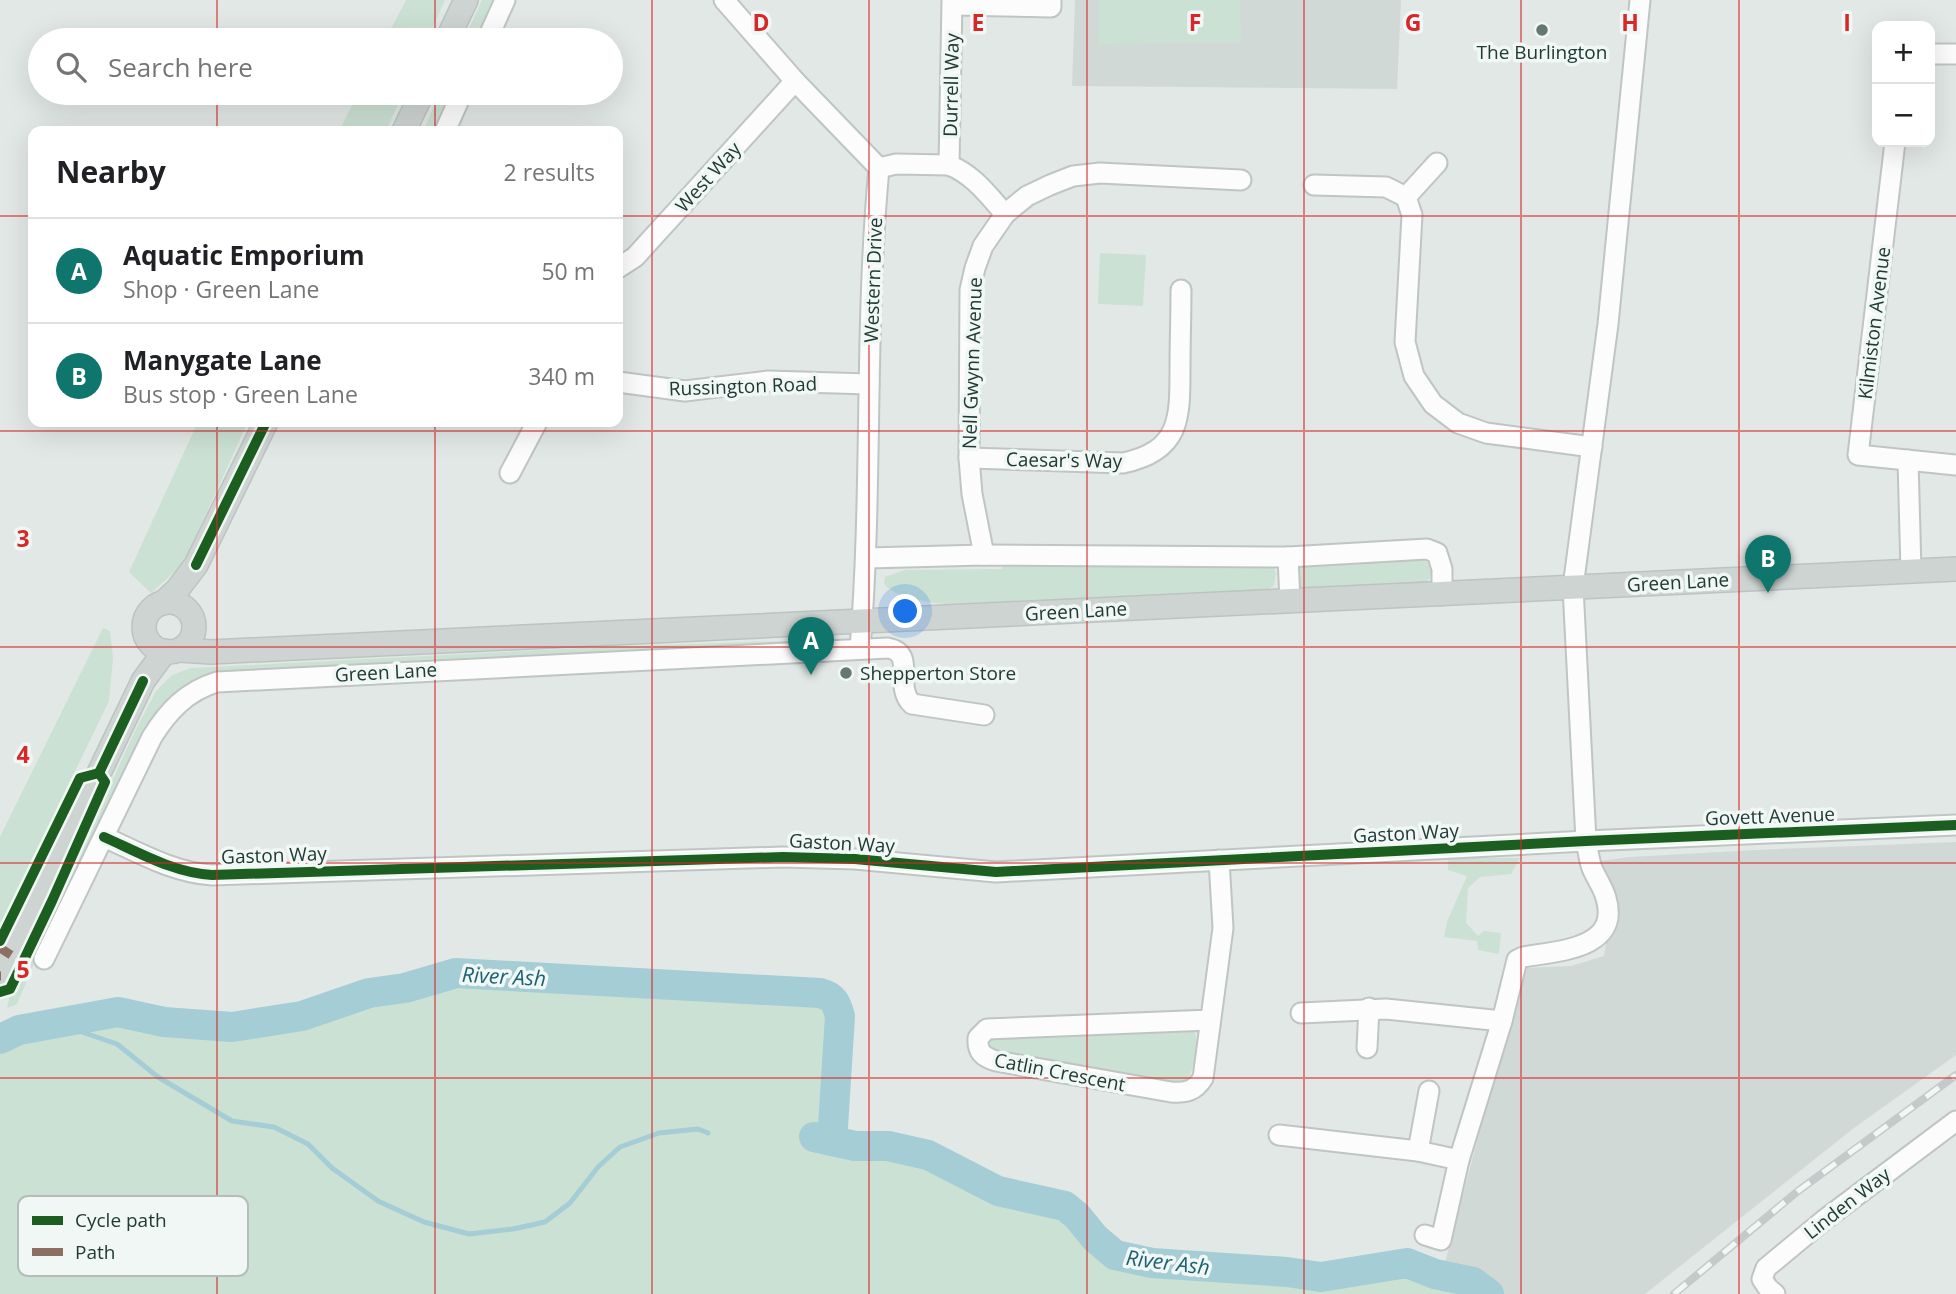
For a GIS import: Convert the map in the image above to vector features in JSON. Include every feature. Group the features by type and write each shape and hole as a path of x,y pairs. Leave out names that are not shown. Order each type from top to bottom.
{"main road":[{"path":"453,28 466,0"},
{"path":"406,126 416,105"},
{"path":"143,681 146,617 177,590 196,565 263,427"},
{"path":"0,979 143,681 172,651 188,644 193,635 196,565"},
{"name":"Green Lane","path":"172,651 211,652 510,639 1956,569"},
{"path":"163,603 180,604 192,619"},
{"name":"Green Lane","path":"192,619 213,640 236,649"},
{"path":"146,637 154,646 172,651"}],"street":[{"path":"492,28 505,0"},
{"path":"724,0 795,81 879,168"},
{"path":"1425,1236 1441,1240 1459,1160 1502,1021 1517,960 1583,945 1599,935 1605,925 1607,901 1591,866 1586,841 1573,587 1613,283 1640,0"},
{"name":"Durrell Way","path":"949,165 952,3 1055,5"},
{"path":"1935,54 1956,54"},
{"name":"West Way","path":"623,265 635,257 795,81"},
{"path":"447,126 457,105"},
{"name":"Kilmiston Avenue","path":"1894,147 1858,455 1908,460"},
{"path":"1406,197 1437,163"},
{"name":"Durrell Way","path":"879,168 896,164 949,165 972,177 1005,214"},
{"name":"Western Drive","path":"863,621 867,558 869,384 879,168"},
{"name":"Nell Gwynn Avenue","path":"984,555 972,494 969,458 970,290 983,246 1005,214 1027,196 1073,176 1100,173 1241,180"},
{"path":"1314,185 1386,187 1406,197 1412,215 1405,342 1414,376 1433,404 1458,423 1486,433 1592,447"},
{"name":"Caesar's Way","path":"969,458 1123,463 1142,459 1161,448 1173,430 1180,411 1181,290"},
{"name":"Russington Road","path":"623,383 685,391 768,382 869,384"},
{"path":"510,473 534,427"},
{"path":"1911,571 1908,460 1956,465"},
{"path":"867,558 984,555 1288,557 1427,550 1437,553 1440,559 1442,595"},
{"path":"1288,557 1290,601"},
{"path":"860,649 863,621"},
{"name":"Green Lane","path":"44,959 159,726 183,699 204,686 217,682 888,648 900,652 904,664 903,690 912,704 984,715"},
{"name":"Govett Avenue","path":"1586,841 1956,825"},
{"name":"Gaston Way","path":"104,836 176,868 194,874 212,875 783,857 855,859 996,872 1586,841"},
{"name":"Catlin Crescent","path":"1210,1020 987,1029 978,1038 977,1046 984,1057 996,1061 1181,1093 1191,1091 1199,1085 1203,1077 1223,928 1219,860"},
{"path":"50,874 79,887"},
{"path":"1301,1013 1369,1008 1502,1021"},
{"path":"1367,1048 1369,1008"},
{"path":"1418,1151 1429,1091"},
{"name":"Linden Way","path":"1775,1294 1762,1279 1766,1268 1824,1220 1956,1121"},
{"path":"1279,1135 1418,1151 1459,1160"}],"shaded area":[{"path":"1075,0 1401,0 1397,89 1072,86"},
{"path":"1956,842 1956,1055 1854,1128 1645,1294 1500,1294 1494,1288 1443,1270 1523,968 1571,966 1604,956 1614,893 1600,861 1756,850"}],"green space":[{"path":"406,0 445,0 432,28 391,28"},
{"path":"482,0 495,0 481,28 469,28"},
{"path":"1099,0 1240,0 1241,42 1099,44"},
{"path":"352,105 398,105 388,126 342,126"},
{"path":"435,105 445,105 434,126 425,126"},
{"path":"1100,253 1146,255 1143,306 1098,304"},
{"path":"196,427 246,427 183,564 151,593 129,572"},
{"path":"1414,557 1427,562 1432,574 1425,585 1302,593 1295,588 1293,575 1299,567 1312,562"},
{"path":"1003,565 1272,565 1276,573 1274,585 1267,591 946,604 905,596 884,584 885,577 905,570 1002,569"},
{"path":"103,628 110,631 113,658 109,701 0,926 0,837"},
{"path":"820,641 819,645 280,671 161,709 150,722 78,863 73,866 156,691 172,675 191,668 602,647"},
{"path":"1448,858 1520,858 1511,874 1480,877 1468,888 1466,923 1478,936 1484,931 1501,933 1499,954 1478,950 1477,941 1444,937 1447,922 1467,876 1448,870"},
{"path":"58,895 60,903 17,1004 7,1008 11,991"},
{"path":"456,973 820,993 832,996 837,1003 834,1015 828,1140 855,1146 888,1146 928,1155 998,1191 1065,1206 1077,1216 1082,1233 1111,1262 1179,1272 1196,1266 1321,1277 1407,1263 1439,1265 1476,1294 0,1294 0,1054 7,1036 20,1030 118,1012 164,1022 232,1026 302,1016 369,993 405,988"},
{"path":"1193,1030 1197,1042 1195,1059 1189,1076 1181,1087 985,1051 989,1038"}],"waterway":[{"name":"River Ash","path":"0,1039 19,1030 118,1012 164,1022 232,1027 302,1016 369,993 405,988 456,973 820,993 834,1001 840,1016 833,1127 828,1140"},
{"path":"19,1030 76,1030 117,1044 158,1077 232,1121 274,1127 308,1144 332,1168 378,1201 424,1222 469,1234 545,1222 570,1203 598,1167 620,1147 659,1133 698,1129 708,1133"},
{"name":"River Ash","path":"814,1137 855,1146 888,1146 928,1155 998,1191 1065,1206 1115,1255 1152,1263 1287,1272 1321,1277 1407,1263 1435,1274 1473,1282 1489,1294"}],"railway":[{"path":"1674,1294 1798,1191 1956,1075"}],"marked path":[{"path":"0,948 11,955"}],"cycle path":[{"path":"196,565 264,427"},
{"path":"99,773 143,681"},
{"path":"0,941 80,778 99,773"},
{"path":"0,992 10,989 52,901 105,782 99,773"},
{"path":"104,837 170,866 212,875 783,857 855,859 996,872 1586,841 1956,825"}],"place":[{"name":"The Burlington","path":"1542,30"},
{"name":"Manygate Lane","path":"1768,593"},
{"name":"Shepperton Store","path":"846,673"},
{"name":"Aquatic Emporium","path":"811,675"}]}
